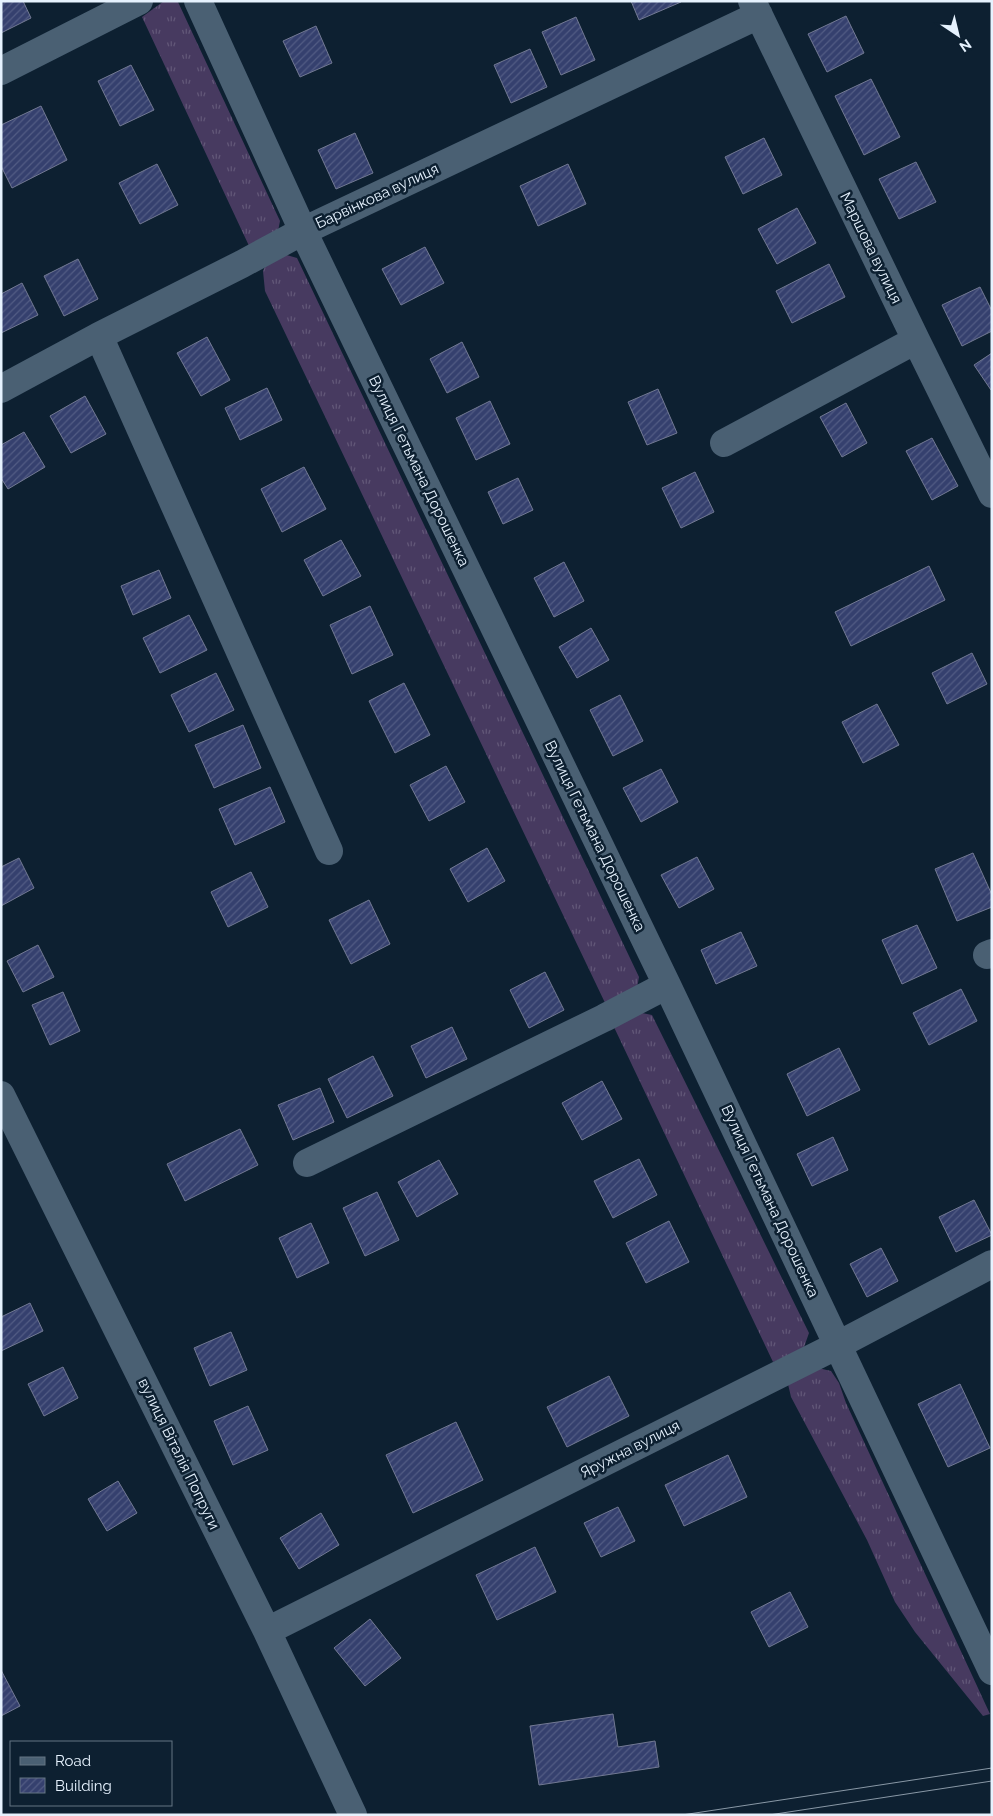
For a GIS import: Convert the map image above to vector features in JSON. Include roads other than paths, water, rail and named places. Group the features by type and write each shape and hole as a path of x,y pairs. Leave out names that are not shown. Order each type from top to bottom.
{"street":[{"path":"1,71 139,1"},
{"name":"Вулиця Гетьмана Дорошенка","path":"198,1 303,231 667,985 992,1671"},
{"name":"Барвінкова вулиця","path":"1,389 303,231 756,8"},
{"name":"Маршова вулиця","path":"756,8 992,494"},
{"path":"100,336 329,851"},
{"path":"724,443 916,340"},
{"path":"307,1162 604,1018 667,985"},
{"name":"вулиця Віталія Попруги","path":"1,1096 267,1631 353,1815"},
{"name":"Яружна вулиця","path":"267,1631 838,1345 992,1264"}],"tram line":[{"path":"682,1815 992,1768"},
{"path":"769,1815 992,1781"}]}
